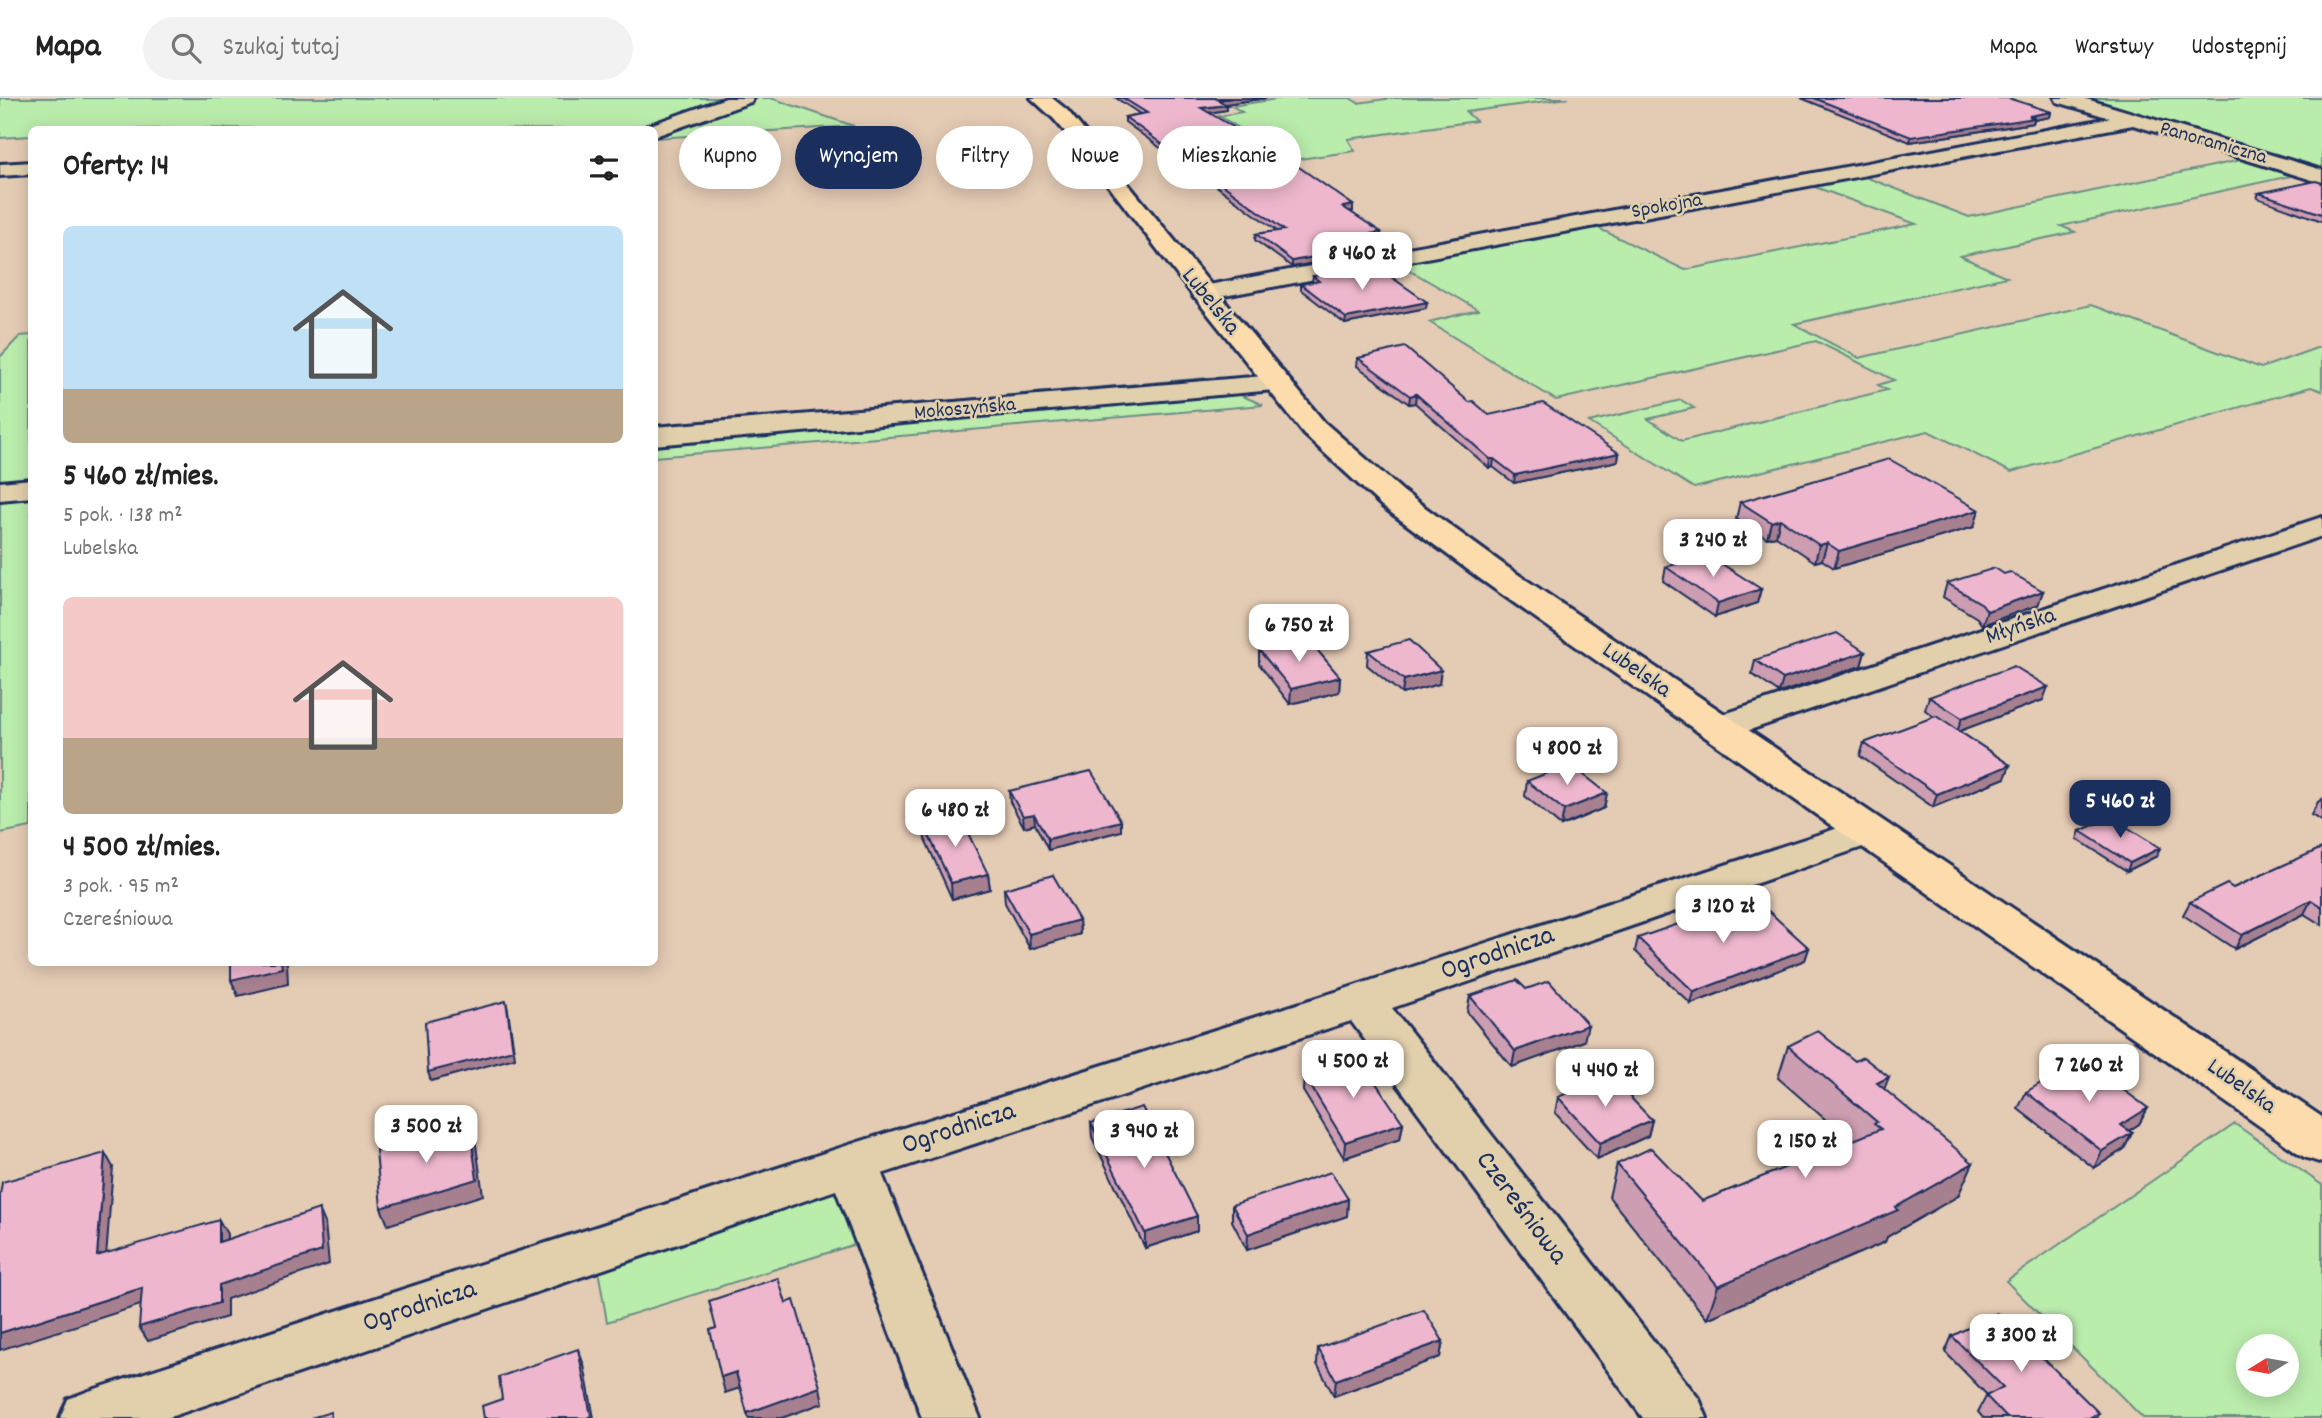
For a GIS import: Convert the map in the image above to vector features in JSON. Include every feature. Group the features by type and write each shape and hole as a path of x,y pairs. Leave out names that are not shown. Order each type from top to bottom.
{"main road":[{"name":"Lubelska","path":"1040,98 1060,114 1089,147 1203,293 1314,428 1393,499 1495,574 2322,1143"}],"street":[{"path":"658,129 744,98"},
{"name":"Panoramiczna","path":"2064,98 2322,177"},
{"name":"Spokojna","path":"1203,293 2130,120"},
{"path":"0,170 28,169"},
{"name":"Mokoszyńska","path":"658,436 1276,383"},
{"path":"0,491 28,488"},
{"name":"Młyńska","path":"1719,728 2322,526"},
{"name":"Ogrodnicza","path":"89,1418 852,1164 1361,1001 1869,831"},
{"name":"Czereśniowa","path":"1361,1001 1678,1418"},
{"path":"852,1164 951,1418"}],"green space":[{"path":"0,98 733,98 654,126 28,126 28,136 0,138"},
{"path":"759,98 771,98 854,126 795,126 795,130 781,130 781,126 680,126"},
{"path":"1283,98 1350,98 1358,103 1393,98 1568,98 1466,112 1476,121 1348,139 1355,151 1301,159 1301,126 1236,126 1219,116 1242,112 1232,106"},
{"path":"2076,98 2322,98 2322,170 2314,171 2160,121 2141,119"},
{"path":"679,126 679,137 658,138 658,134"},
{"path":"2251,158 2304,173 2061,226 2075,232 1960,256 2007,277 1794,324 1859,358 2091,305 2261,368 2322,346 2322,391 2311,387 2011,472 1928,431 1694,488 1589,422 1681,400 1694,408 1648,419 1682,441 1887,390 1878,385 1894,380 1816,341 1556,400 1429,322 1478,310 1394,261 1594,226 1685,270 1916,224 1804,183 1855,173 1969,217"},
{"path":"28,335 28,828 0,833 0,357 20,336"},
{"path":"1218,377 1222,387 1263,405 658,457 658,426"},
{"path":"2235,1124 2322,1185 2322,1418 2143,1418 2006,1281"},
{"path":"838,1184 862,1242 607,1322 597,1264"}],"building":[{"path":"1123,98 1232,98 1218,100 1227,105 1201,108 1231,126 1157,126 1157,140 1143,130 1143,126 1137,126 1125,117 1147,113"},
{"path":"1814,98 2008,98 2051,112 2029,116 2035,118 1911,137"},
{"path":"1301,168 1353,205 1343,207 1381,232 1337,240 1352,250 1292,261 1256,234 1284,230 1229,189 1301,189"},
{"path":"2316,181 2322,183 2322,214 2259,193"},
{"path":"1374,265 1427,302 1346,318 1301,284 1319,281 1313,276"},
{"path":"1405,347 1469,402 1473,401 1489,415 1543,403 1619,453 1515,475 1494,459 1490,459 1416,394 1410,396 1358,358"},
{"path":"1889,459 1979,510 1839,551 1827,543 1819,545 1780,519 1771,522 1740,502"},
{"path":"1708,555 1761,589 1718,603 1666,567"},
{"path":"1995,568 2004,574 2010,572 2043,591 1987,611 1982,604 1947,583"},
{"path":"1837,633 1865,652 1783,679 1755,660"},
{"path":"1308,639 1340,677 1291,689 1259,650"},
{"path":"1409,640 1441,670 1404,680 1368,651"},
{"path":"2014,666 2048,687 1962,718 1929,697"},
{"path":"1936,716 2010,765 1937,794 1864,743"},
{"path":"1570,764 1607,793 1564,810 1527,781"},
{"path":"1091,771 1121,821 1048,839 1034,814 1023,816 1009,791"},
{"path":"959,815 988,874 951,883 923,823"},
{"path":"2111,817 2160,848 2130,863 2080,831"},
{"path":"2322,848 2322,907 2311,900 2242,935 2190,902 2227,884 2233,888"},
{"path":"1053,875 1079,920 1029,934 1004,889"},
{"path":"1742,902 1753,912 1765,908 1809,948 1694,992 1638,938"},
{"path":"231,966 282,966 282,968 231,980"},
{"path":"1517,980 1526,989 1549,981 1588,1025 1515,1051 1470,996"},
{"path":"506,1001 513,1050 428,1072 425,1022"},
{"path":"1818,1031 1855,1061 1863,1057 1889,1077 1877,1083 1973,1163 1896,1207 1898,1210 1718,1286 1617,1164 1651,1148 1702,1201 1881,1129 1874,1124 1877,1122 1788,1046"},
{"path":"1359,1058 1403,1123 1345,1142 1304,1075"},
{"path":"2081,1059 2148,1108 2121,1125 2132,1133 2102,1151 2026,1092"},
{"path":"1609,1075 1652,1120 1600,1143 1558,1097"},
{"path":"1142,1107 1197,1216 1145,1233 1091,1123"},
{"path":"469,1122 477,1179 381,1208 376,1150"},
{"path":"105,1153 97,1256 219,1220 219,1242 319,1209 322,1251 219,1285 219,1303 139,1327 142,1288 0,1333 2,1182"},
{"path":"1331,1172 1348,1199 1248,1234 1232,1205"},
{"path":"778,1278 786,1303 794,1300 820,1387 747,1413 736,1372 721,1377 710,1330 716,1328 709,1301"},
{"path":"1424,1310 1443,1341 1336,1380 1318,1348"},
{"path":"1997,1313 2099,1413 2089,1418 2007,1418 1986,1396 2003,1387 1952,1336"},
{"path":"578,1349 591,1416 484,1418 482,1406 502,1399 499,1377"},
{"path":"331,1412 331,1418 311,1418"}]}
